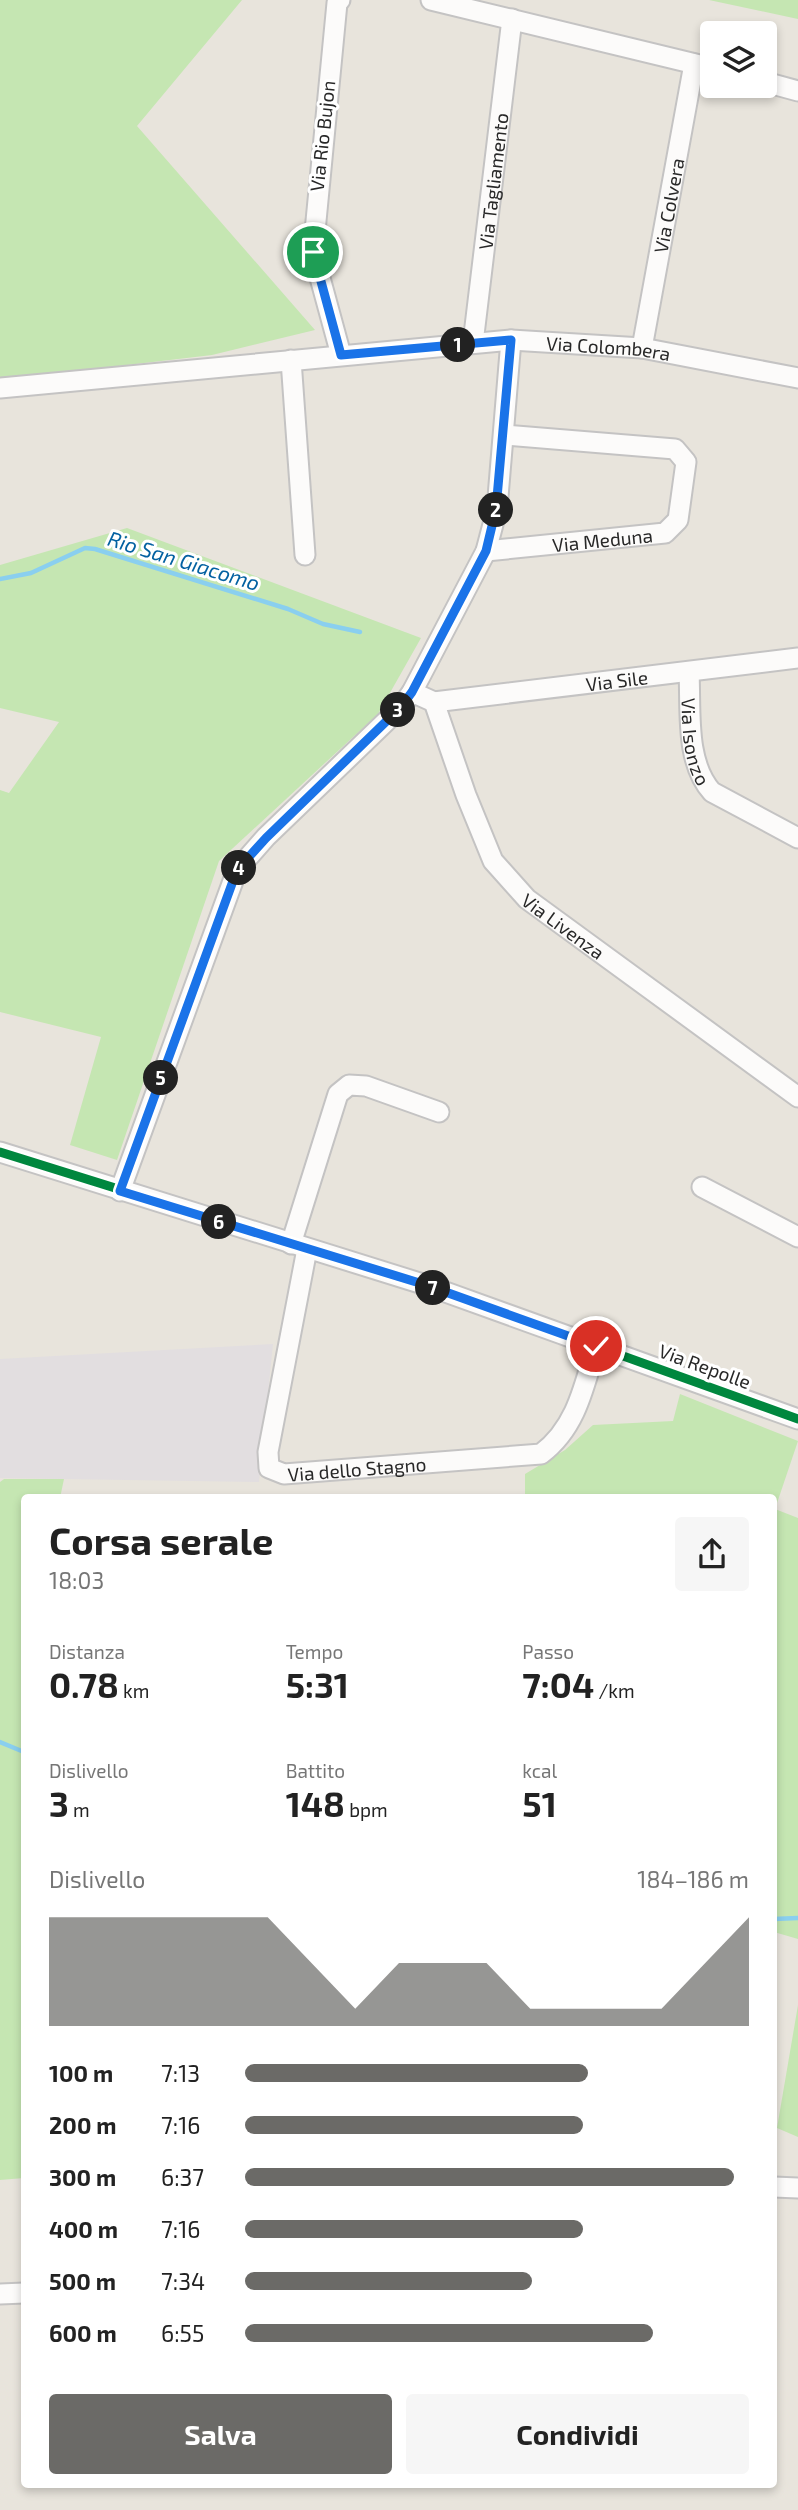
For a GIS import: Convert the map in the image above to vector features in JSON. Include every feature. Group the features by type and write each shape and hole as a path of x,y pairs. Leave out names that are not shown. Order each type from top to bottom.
{"street":[{"name":"Via Rio Bujon","path":"340,0 337,3 313,252 341,355"},
{"path":"431,0 700,65"},
{"name":"Via Tagliamento","path":"473,343 512,19"},
{"name":"Via Colvera","path":"642,348 700,80"},
{"path":"777,85 798,91"},
{"name":"Via Colombera","path":"0,388 511,340 642,348 798,378"},
{"path":"120,1191 237,870 266,838 401,707 412,692 486,551 496,509 505,435 511,340"},
{"path":"291,360 305,555"},
{"name":"Via Meduna","path":"486,551 664,533 678,520 687,462 675,449 505,435"},
{"name":"Via Sile","path":"434,702 798,658"},
{"name":"Via Isonzo","path":"689,672 693,741 697,770 703,782 712,792 798,838"},
{"path":"412,692 434,702"},
{"name":"Via Livenza","path":"434,702 461,783 493,860 527,900 798,1097"},
{"path":"299,1247 338,1094 349,1085 366,1086 439,1112"},
{"name":"Via Repolle","path":"0,1152 426,1285 798,1419"},
{"path":"702,1187 798,1237"},
{"name":"Via dello Stagno","path":"299,1247 268,1452 269,1468 284,1474 541,1454 556,1443 570,1424 596,1346"},
{"path":"777,2187 798,2188"},
{"path":"0,2294 21,2293"}],"shaded area":[{"path":"273,1344 259,1482 0,1478 0,1359"}],"green space":[{"path":"0,0 242,0 137,126 315,330 212,355 0,380"},
{"path":"709,0 798,0 798,19"},
{"path":"127,528 421,638 378,714 219,861 117,1160 70,1145 101,1037 0,1012 0,790 9,793 59,722 0,708 0,565"},
{"path":"680,1394 798,1441 777,1503 777,1494 525,1494 525,1474 565,1450 593,1425 673,1421"},
{"path":"4,1479 64,1479 61,1494 21,1494 21,2178 0,2180 0,1482"},
{"path":"777,1510 798,1518 798,1939 777,1933"},
{"path":"798,2005 798,2137 777,2128"}],"waterway":[{"name":"Rio San Giacomo","path":"0,579 31,573 85,548 95,549 288,609 323,624 360,632"},
{"path":"0,1742 21,1751"},
{"path":"777,1919 798,1918"}],"cycle path":[{"path":"120,1191 237,870 266,837 401,707 412,692 486,551 497,509 511,340"},
{"path":"0,1152 426,1285 798,1419"}],"route":[{"path":"313,252 341,355 511,340 510,383 496,509 486,551 412,692 401,707 266,838 237,870 120,1191 426,1285 596,1346"}]}
